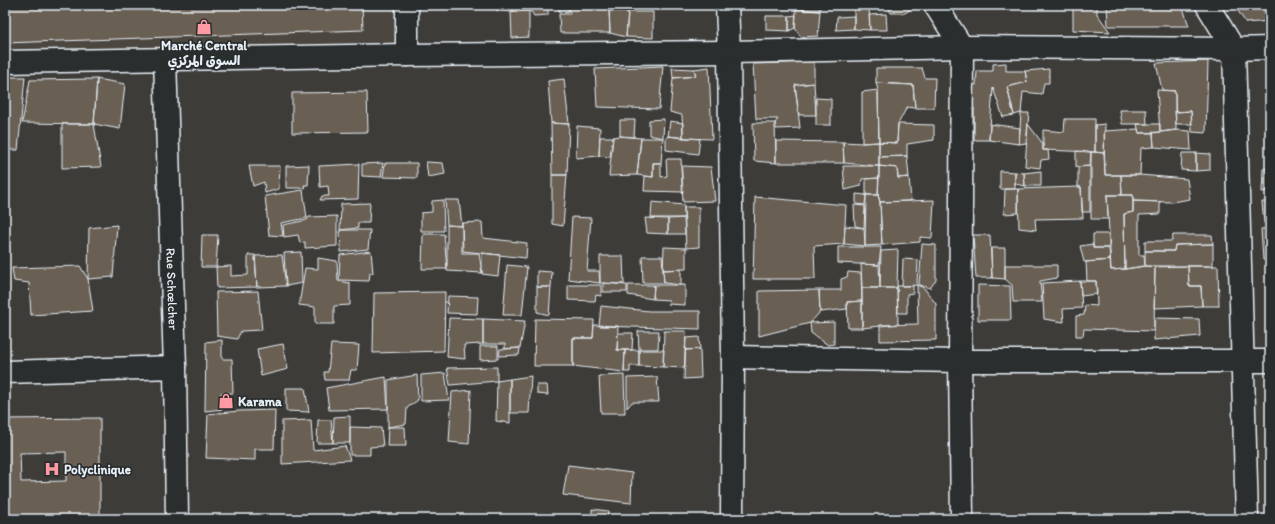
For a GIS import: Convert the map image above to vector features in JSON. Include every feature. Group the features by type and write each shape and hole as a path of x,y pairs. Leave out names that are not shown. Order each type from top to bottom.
{"street":[{"path":"407,5 407,55"},
{"path":"727,5 733,357 732,519"},
{"path":"935,5 962,47 960,361 962,519"},
{"path":"1207,5 1234,49 1247,519"},
{"path":"5,62 407,55 729,52 962,47 1270,48"},
{"name":"Rue Schœlcher","path":"165,59 175,367 177,519"},
{"path":"733,357 960,361 1270,361"},
{"path":"5,372 175,367"}],"shaded area":[{"name":"Marché Central السوق المركزي","path":"5,5 403,5 402,50 5,57"}],"building":[{"name":"Marché Central السوق المركزي","path":"5,5 362,5 363,30 5,43"},
{"path":"497,5 513,5 513,12 497,11"},
{"path":"513,5 548,5 548,15 534,16 531,11 513,12"},
{"path":"559,5 568,5 568,12 559,11"},
{"path":"569,5 609,5 610,33 560,33 559,14 570,14"},
{"path":"609,5 625,5 625,6 609,7"},
{"path":"634,5 653,5 653,10 635,9"},
{"path":"803,5 820,5 820,11 803,10"},
{"path":"854,5 869,5 870,30 854,29"},
{"path":"887,5 917,5 905,13 891,13"},
{"path":"1004,5 1022,5 1023,8 1004,9"},
{"path":"1034,5 1050,5 1034,7"},
{"path":"1107,5 1133,5 1137,9 1137,5 1182,5 1189,26 1108,26"},
{"path":"1234,5 1254,5 1255,9 1270,5 1270,21 1246,23"},
{"path":"1073,7 1097,7 1097,14 1110,32 1073,30"},
{"path":"796,9 820,11 818,36 801,37 795,28"},
{"path":"529,11 529,37 512,38 511,12"},
{"path":"609,11 628,12 626,37 610,33"},
{"path":"628,12 653,12 653,38 626,37"},
{"path":"886,14 887,30 870,30 869,15"},
{"path":"796,15 795,28 789,31 789,16"},
{"path":"766,16 789,16 789,31 766,30"},
{"path":"854,16 854,29 836,30 837,17"},
{"path":"1208,61 1206,133 1192,132 1191,111 1175,112 1175,91 1162,90 1156,63"},
{"path":"814,62 814,83 795,85 800,128 776,129 775,123 778,119 756,119 753,64"},
{"path":"1006,63 1006,71 1025,71 1027,82 1007,87 1014,115 1003,117 993,88 989,140 974,140 974,108 967,111 966,83 976,85 977,71 993,71 993,64"},
{"path":"663,66 659,109 597,107 595,69"},
{"path":"709,67 712,139 683,138 682,115 670,112 673,78 696,76 694,69"},
{"path":"672,68 694,69 696,76 673,78"},
{"path":"876,68 922,68 925,78 935,78 934,108 915,108 913,85 876,83"},
{"path":"1049,69 1049,83 1044,83 1042,94 1023,92 1021,113 1014,115 1007,87 1027,82 1025,71"},
{"path":"5,77 25,77 18,150 5,150"},
{"path":"97,79 94,124 22,123 30,80"},
{"path":"97,79 125,84 120,129 94,124"},
{"path":"564,79 569,124 551,123 548,81"},
{"path":"814,83 816,115 799,115 795,85"},
{"path":"876,83 913,85 915,108 907,107 898,124 897,143 879,142 878,90"},
{"path":"878,90 879,142 862,143 862,92"},
{"path":"1157,90 1175,91 1176,130 1160,132"},
{"path":"367,92 368,132 292,133 292,93"},
{"path":"816,98 831,99 831,125 816,125"},
{"path":"1120,110 1146,110 1147,124 1122,124"},
{"path":"1191,111 1192,124 1176,124 1175,112"},
{"path":"1021,113 1029,113 1026,143 1019,144"},
{"path":"1266,118 1270,118 1270,124 1267,124"},
{"path":"664,119 663,138 649,135 649,120"},
{"path":"1065,119 1095,119 1095,152 1043,150 1043,130 1064,132"},
{"path":"620,120 635,120 634,137 620,136"},
{"path":"670,121 683,123 683,138 668,136"},
{"path":"551,123 569,124 567,175 552,175"},
{"path":"753,123 775,123 776,163 754,161"},
{"path":"62,124 94,124 101,167 62,168"},
{"path":"898,124 934,125 934,140 907,144 907,156 879,157 879,142 897,143"},
{"path":"990,124 1020,128 1019,144 989,140"},
{"path":"1028,124 1043,144 1043,150 1048,150 1049,159 1041,160 1040,168 1025,166"},
{"path":"1105,124 1104,153 1095,152 1095,125"},
{"path":"1137,124 1160,124 1160,132 1139,133"},
{"path":"577,126 600,128 599,156 576,158"},
{"path":"1138,129 1139,133 1153,133 1154,147 1141,148 1140,175 1105,175 1104,131"},
{"path":"1176,130 1190,131 1191,150 1154,147 1153,133"},
{"path":"620,136 641,138 637,175 609,176 613,137"},
{"path":"668,136 700,139 698,154 666,150 666,138"},
{"path":"600,137 613,137 610,157 599,156"},
{"path":"641,138 663,138 661,163 653,163 653,177 637,175"},
{"path":"776,141 843,142 844,163 776,163"},
{"path":"843,142 879,142 879,166 844,163"},
{"path":"1076,151 1091,152 1090,166 1076,167"},
{"path":"1091,152 1104,153 1105,175 1121,175 1122,195 1107,195 1108,219 1091,219"},
{"path":"1182,153 1196,153 1196,171 1181,170"},
{"path":"1196,153 1210,154 1210,170 1196,171"},
{"path":"907,156 909,177 898,178 897,168 879,166 879,157"},
{"path":"666,159 681,159 683,192 644,191 645,176 653,177 653,163 661,163 661,177 667,176"},
{"path":"426,162 443,163 445,174 428,177"},
{"path":"383,163 381,177 362,176 362,164"},
{"path":"385,163 417,163 417,178 383,177"},
{"path":"359,164 358,199 320,200 322,196 329,196 328,186 320,187 319,166"},
{"path":"309,165 308,185 304,185 305,188 286,188 286,166"},
{"path":"249,166 280,166 279,189 265,193 264,182 253,186"},
{"path":"681,166 711,167 715,201 683,202"},
{"path":"843,166 879,166 879,178 862,179 861,186 845,190"},
{"path":"879,166 897,168 898,178 909,177 911,201 880,202 878,195"},
{"path":"1090,166 1090,212 1082,212 1081,187 1078,187 1078,167"},
{"path":"1270,168 1270,190 1262,192 1263,169"},
{"path":"1000,171 1015,172 1015,189 1000,189"},
{"path":"1041,171 1041,186 1025,186 1024,173"},
{"path":"1015,172 1024,173 1025,186 1015,184"},
{"path":"552,175 567,175 563,226 552,224"},
{"path":"1121,175 1187,179 1190,199 1172,202 1133,201 1133,195 1122,195"},
{"path":"879,178 878,195 866,195 866,179"},
{"path":"1081,187 1083,218 1035,219 1036,230 1019,228 1018,189"},
{"path":"1005,189 1018,189 1018,213 1004,214"},
{"path":"303,190 307,218 281,223 283,236 269,235 265,196"},
{"path":"856,194 866,195 865,205 856,204"},
{"path":"866,195 878,195 880,202 882,245 865,246"},
{"path":"1107,195 1133,195 1133,212 1124,214 1125,269 1111,270"},
{"path":"755,197 846,205 844,244 814,246 815,279 753,279"},
{"path":"443,200 444,231 421,231 421,213 432,212 432,201"},
{"path":"445,200 459,200 462,226 447,225"},
{"path":"934,200 932,238 920,237 920,242 882,245 880,202"},
{"path":"1133,201 1160,202 1160,214 1139,215 1139,255 1144,255 1145,266 1125,269 1124,214 1133,212"},
{"path":"652,202 684,205 684,218 651,218"},
{"path":"1262,202 1270,202 1270,223 1264,223"},
{"path":"370,203 369,223 358,223 358,228 340,230 341,204"},
{"path":"854,205 865,206 864,228 855,226"},
{"path":"684,207 699,207 699,247 686,248"},
{"path":"337,216 337,246 305,248 305,242 300,243 298,235 284,237 283,225 307,220 309,217"},
{"path":"572,217 591,218 587,271 599,271 600,283 568,279"},
{"path":"645,218 668,219 668,234 647,233"},
{"path":"684,218 685,234 668,234 668,219"},
{"path":"482,222 483,238 527,243 526,258 463,251 462,223"},
{"path":"117,225 113,277 88,279 89,228"},
{"path":"447,225 462,226 462,253 479,253 482,273 447,271"},
{"path":"845,226 864,228 865,246 844,244"},
{"path":"1270,228 1270,266 1266,267 1266,260 1263,260 1261,229"},
{"path":"340,230 370,230 368,249 341,252"},
{"path":"423,234 444,234 447,269 422,269"},
{"path":"1093,234 1109,234 1109,248 1093,248"},
{"path":"202,235 218,235 216,267 201,267"},
{"path":"973,235 990,235 992,278 976,278"},
{"path":"1173,235 1212,235 1213,244 1175,245 1174,251 1145,251 1145,241 1172,241"},
{"path":"922,244 936,245 936,280 930,288 919,285"},
{"path":"1093,244 1093,248 1109,248 1110,260 1084,262 1080,246"},
{"path":"1213,244 1213,266 1145,266 1145,251 1174,251 1175,245"},
{"path":"664,247 686,248 686,269 663,270"},
{"path":"838,247 881,247 879,265 838,263"},
{"path":"991,248 1005,248 1005,279 992,278"},
{"path":"898,250 897,288 880,288 881,251"},
{"path":"371,251 373,273 370,273 369,281 339,280 340,255"},
{"path":"301,252 302,283 286,286 284,253"},
{"path":"482,253 500,255 498,276 482,274"},
{"path":"248,255 255,255 257,287 217,288 216,267 231,266 231,276 248,275"},
{"path":"282,255 286,286 257,287 255,256"},
{"path":"600,256 623,256 624,284 600,283"},
{"path":"642,256 662,256 664,283 643,283"},
{"path":"318,258 337,261 338,281 350,283 350,305 334,306 334,324 315,324 315,307 299,305 305,268 318,269"},
{"path":"903,259 918,260 917,285 902,286"},
{"path":"1110,260 1111,270 1145,266 1155,267 1154,331 1084,329 1083,336 1076,336 1076,316 1084,315 1085,305 1097,306 1096,281 1087,281 1086,262"},
{"path":"861,264 879,265 880,288 862,288"},
{"path":"507,265 527,267 522,315 503,315"},
{"path":"1005,265 1057,265 1057,278 1040,281 1042,302 1013,302 1012,285 1005,279"},
{"path":"80,266 88,279 93,311 31,315 29,283 14,281 12,268"},
{"path":"1188,266 1189,286 1201,286 1202,306 1154,308 1155,267"},
{"path":"1188,266 1218,266 1219,306 1202,306 1201,286 1189,286"},
{"path":"681,269 681,285 664,283 663,270"},
{"path":"537,271 552,272 551,287 537,287"},
{"path":"848,272 861,273 862,301 847,302 847,309 820,312 819,290 841,290 841,279 847,277"},
{"path":"1080,281 1082,308 1063,309 1064,322 1044,319 1042,283"},
{"path":"1080,281 1096,281 1097,294 1081,296"},
{"path":"603,283 627,285 627,292 603,292"},
{"path":"568,285 601,285 601,296 596,295 595,301 568,300"},
{"path":"628,285 654,285 653,299 628,295"},
{"path":"654,285 685,285 685,305 668,304 669,300 653,299"},
{"path":"917,285 924,288 936,304 936,340 880,341 880,325 918,324"},
{"path":"978,285 1010,286 1011,320 978,320"},
{"path":"897,286 913,286 913,293 907,294 907,313 898,313"},
{"path":"537,287 551,287 549,315 537,312"},
{"path":"862,288 897,288 898,324 862,328"},
{"path":"819,290 820,312 810,323 759,336 759,291"},
{"path":"258,291 262,330 241,331 237,339 217,336 216,292"},
{"path":"445,292 444,351 373,353 374,293"},
{"path":"448,296 478,297 477,314 447,313"},
{"path":"862,301 862,328 848,328 847,302"},
{"path":"601,306 649,311 700,311 700,329 599,326"},
{"path":"449,318 483,319 483,344 464,345 465,359 447,357"},
{"path":"1154,318 1199,319 1200,336 1154,340"},
{"path":"483,319 525,321 520,348 505,349 505,344 483,344"},
{"path":"535,319 594,320 593,338 573,338 573,366 534,366"},
{"path":"834,322 834,344 828,345 811,333 810,323"},
{"path":"594,325 618,326 617,350 625,350 624,372 573,366 573,338 593,338"},
{"path":"638,331 659,331 658,349 639,349"},
{"path":"664,331 686,331 685,368 663,367"},
{"path":"618,333 633,333 632,350 617,350"},
{"path":"699,337 700,349 685,350 686,338"},
{"path":"222,340 222,359 232,359 233,393 221,393 223,409 205,411 206,342"},
{"path":"283,344 288,369 261,376 257,349"},
{"path":"331,344 359,345 357,370 351,370 349,380 325,380 324,372 328,372"},
{"path":"480,346 498,346 498,359 480,360"},
{"path":"520,348 519,355 499,356 500,349"},
{"path":"700,349 701,378 684,379 685,350"},
{"path":"625,350 639,350 639,366 630,366 630,372 624,372"},
{"path":"639,350 664,350 663,367 639,366"},
{"path":"497,367 497,381 450,385 447,368"},
{"path":"445,373 449,400 421,401 421,375"},
{"path":"417,375 418,400 407,408 406,424 388,427 388,380"},
{"path":"624,375 625,413 601,413 599,376"},
{"path":"531,376 529,413 510,413 510,379"},
{"path":"386,377 388,409 329,410 326,388"},
{"path":"657,377 659,402 632,402 627,408 627,378"},
{"path":"510,379 510,423 496,421 497,381"},
{"path":"537,385 547,385 548,395 537,394"},
{"path":"286,388 305,388 309,412 286,411"},
{"path":"471,390 469,444 449,442 452,392"},
{"path":"275,410 274,449 255,449 255,460 206,458 208,414"},
{"path":"350,416 350,443 333,443 334,417"},
{"name":"Polyclinique","path":"100,418 100,519 5,519 5,419","holes":["66,452 66,481 21,482 20,453"]},
{"path":"311,420 313,450 345,446 350,460 282,464 282,421"},
{"path":"318,420 331,420 333,443 317,443"},
{"path":"350,427 381,428 383,446 370,447 370,455 350,455"},
{"path":"388,427 405,427 406,446 387,446"},
{"path":"568,465 632,473 631,503 563,495"},
{"path":"592,509 608,511 608,519 592,519"}],"place":[{"name":"Marché Central السوق المركزي","path":"204,27"},
{"name":"Karama","path":"226,401"},
{"name":"Polyclinique","path":"52,469"}]}
